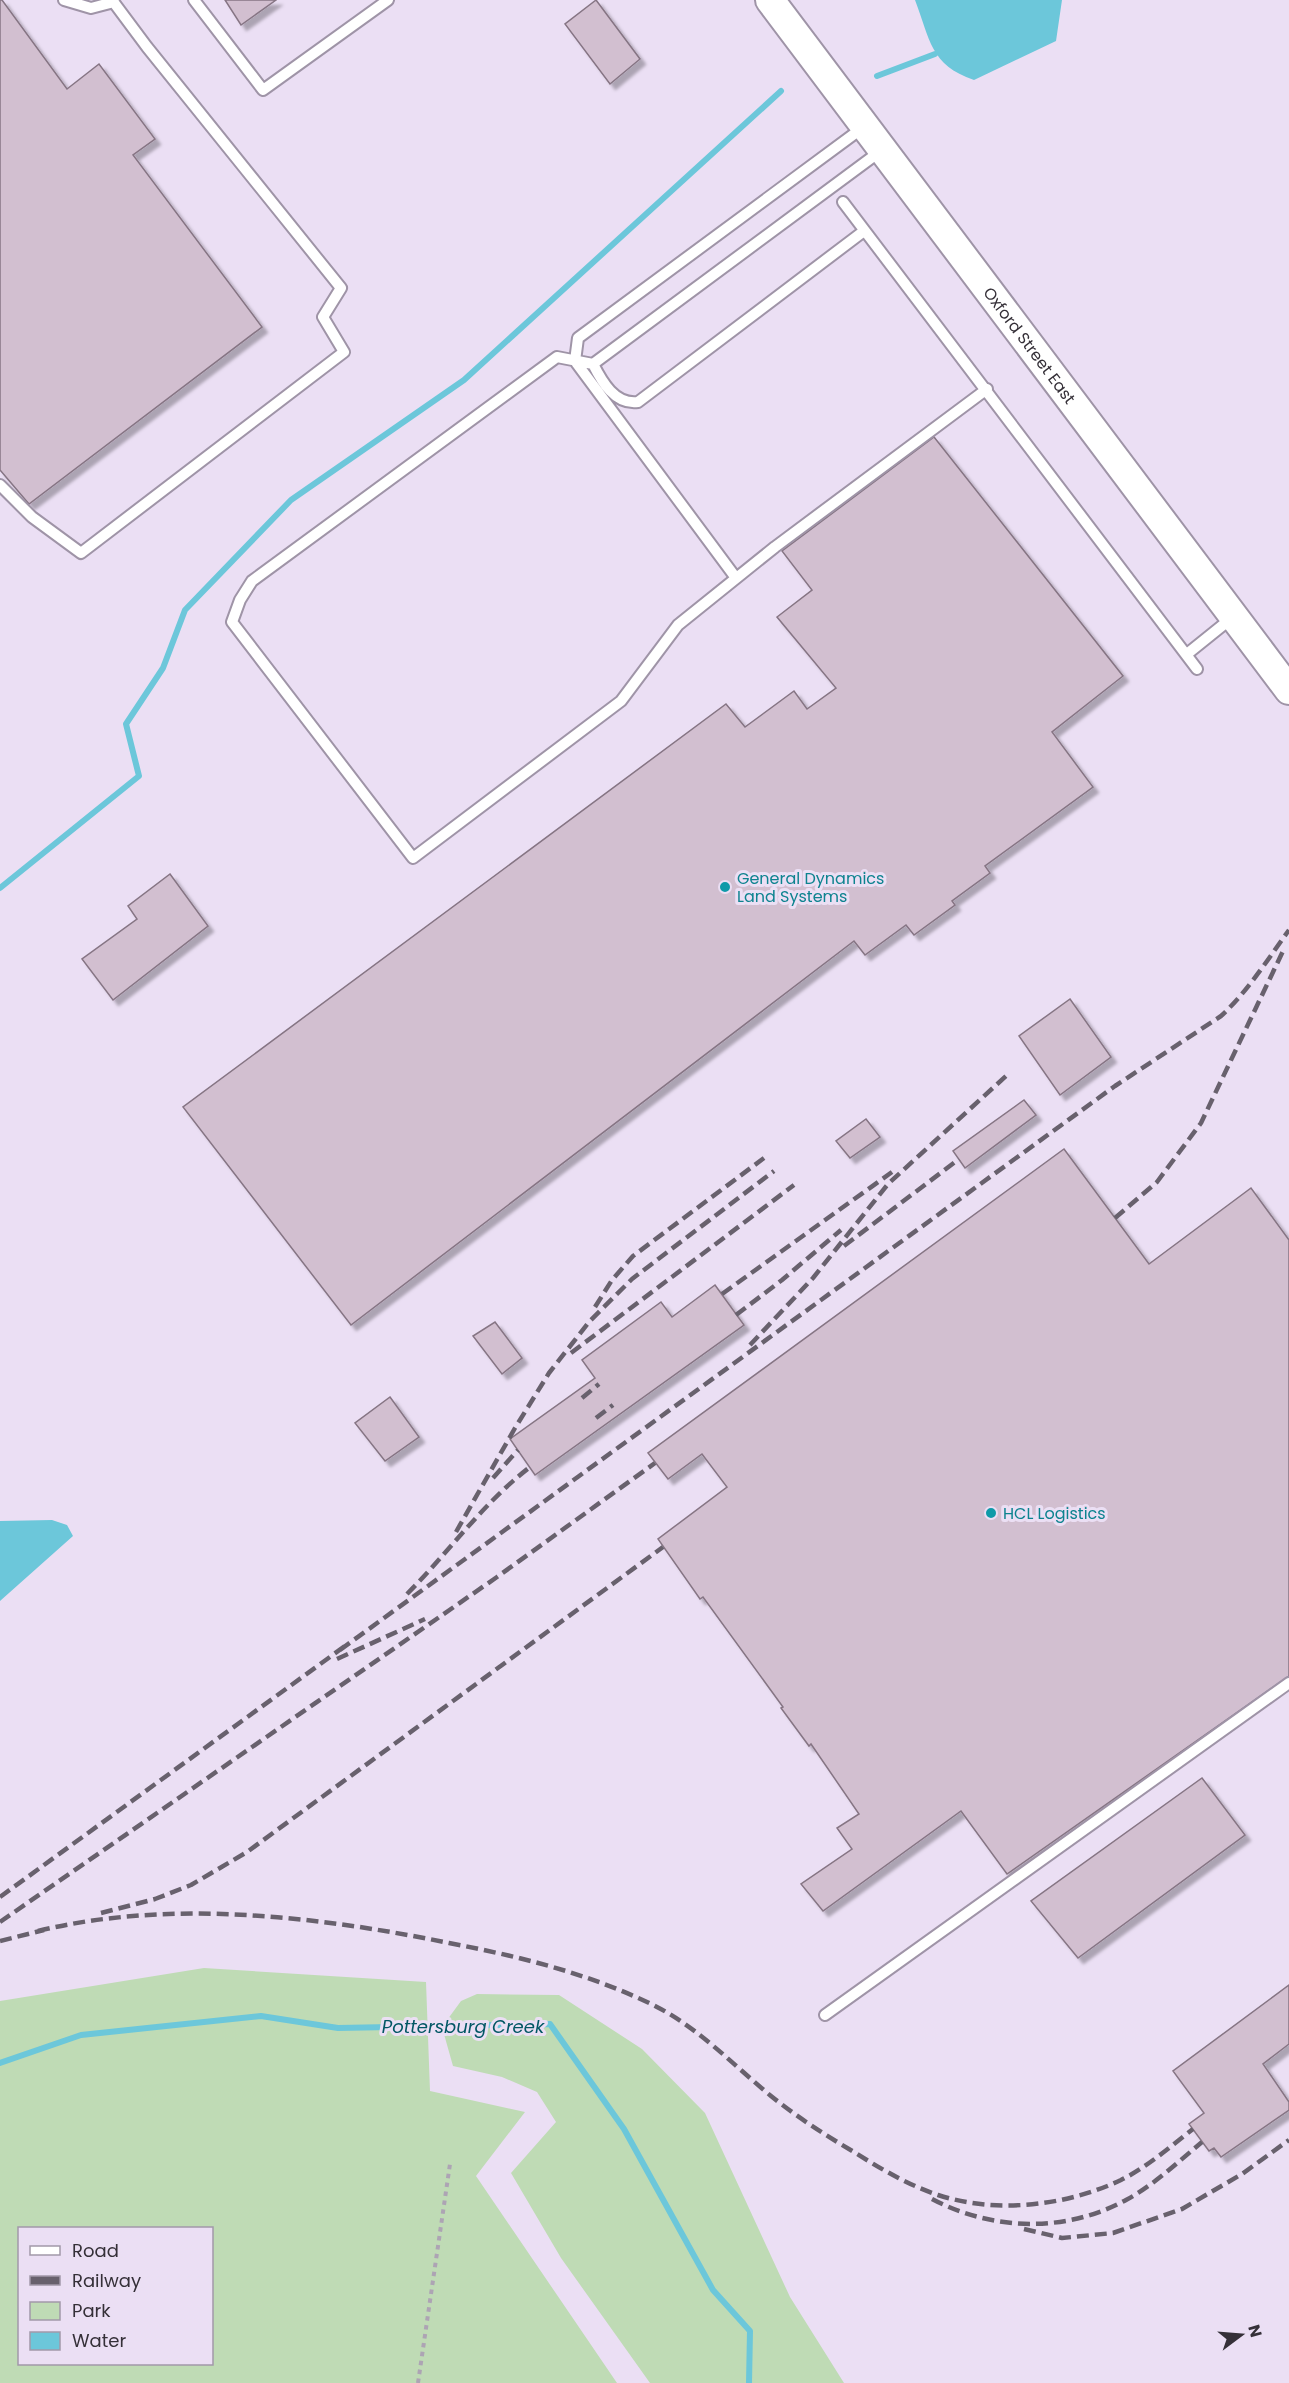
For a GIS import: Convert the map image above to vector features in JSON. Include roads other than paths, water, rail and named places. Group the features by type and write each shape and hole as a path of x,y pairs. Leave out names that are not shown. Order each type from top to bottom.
{"main road":[{"name":"Oxford Street East","path":"770,0 1289,690"}],"lane":[{"path":"0,485 32,517 81,553 344,352 323,317 341,288 147,47 113,1 91,8 64,0"},
{"path":"194,0 263,90 388,0"},
{"path":"736,578 575,361 578,338 865,126"},
{"path":"882,150 593,364 556,357 252,581 240,600 232,622 413,858 621,701 678,625 775,547 987,389"},
{"path":"843,202 1197,669"},
{"path":"593,364 601,380 617,397 632,403 638,402 864,231"},
{"path":"1186,654 1234,617"},
{"path":"825,2015 1289,1683"}],"water":[{"path":"915,0 1062,0 1056,41 974,80 948,67 940,58 929,38"},
{"path":"52,1520 67,1525 73,1536 0,1601 0,1521"}],"waterway":[{"path":"877,76 935,54"},
{"path":"0,888 139,776 126,724 163,668 185,610 291,500 464,380 781,91"},
{"name":"Pottersburg Creek","path":"0,2063 81,2035 261,2016 338,2028 550,2024 624,2129 713,2290 750,2331 749,2383"}],"railway":[{"path":"340,1650 1115,1086 1221,1016 1249,985 1289,930"},
{"path":"1115,1218 1157,1182 1201,1123 1284,949"},
{"path":"750,1345 813,1278 888,1184 1006,1076"},
{"path":"595,1307 612,1280 633,1256 764,1158"},
{"path":"844,1246 959,1159"},
{"path":"456,1532 549,1373 589,1322 632,1279 774,1171"},
{"path":"722,1294 892,1172"},
{"path":"571,1353 794,1185"},
{"path":"736,1315 841,1230"},
{"path":"582,1398 599,1384"},
{"path":"596,1418 613,1405"},
{"path":"493,1478 518,1450"},
{"path":"0,1922 497,1577 655,1463"},
{"path":"407,1594 497,1496 530,1467"},
{"path":"101,1913 155,1899 191,1885 247,1852 663,1547"},
{"path":"337,1659 425,1619"},
{"path":"0,1897 345,1646"},
{"path":"38,1931 88,1921 139,1916 243,1915 348,1925 399,1933 500,1953 550,1966 623,1991 664,2011 697,2033 771,2096 822,2132 905,2181 938,2195 961,2201 1007,2205 1031,2204 1078,2196 1131,2175 1193,2129"},
{"path":"0,1941 44,1930"},
{"path":"1024,2229 1062,2238 1113,2233 1182,2209 1242,2174 1289,2140"},
{"path":"932,2199 955,2210 1004,2222 1054,2223 1079,2218 1103,2211 1136,2194 1202,2142"}],"place":[{"name":"General Dynamics Land Systems","path":"725,887"},
{"name":"HCL Logistics","path":"991,1513"}]}
